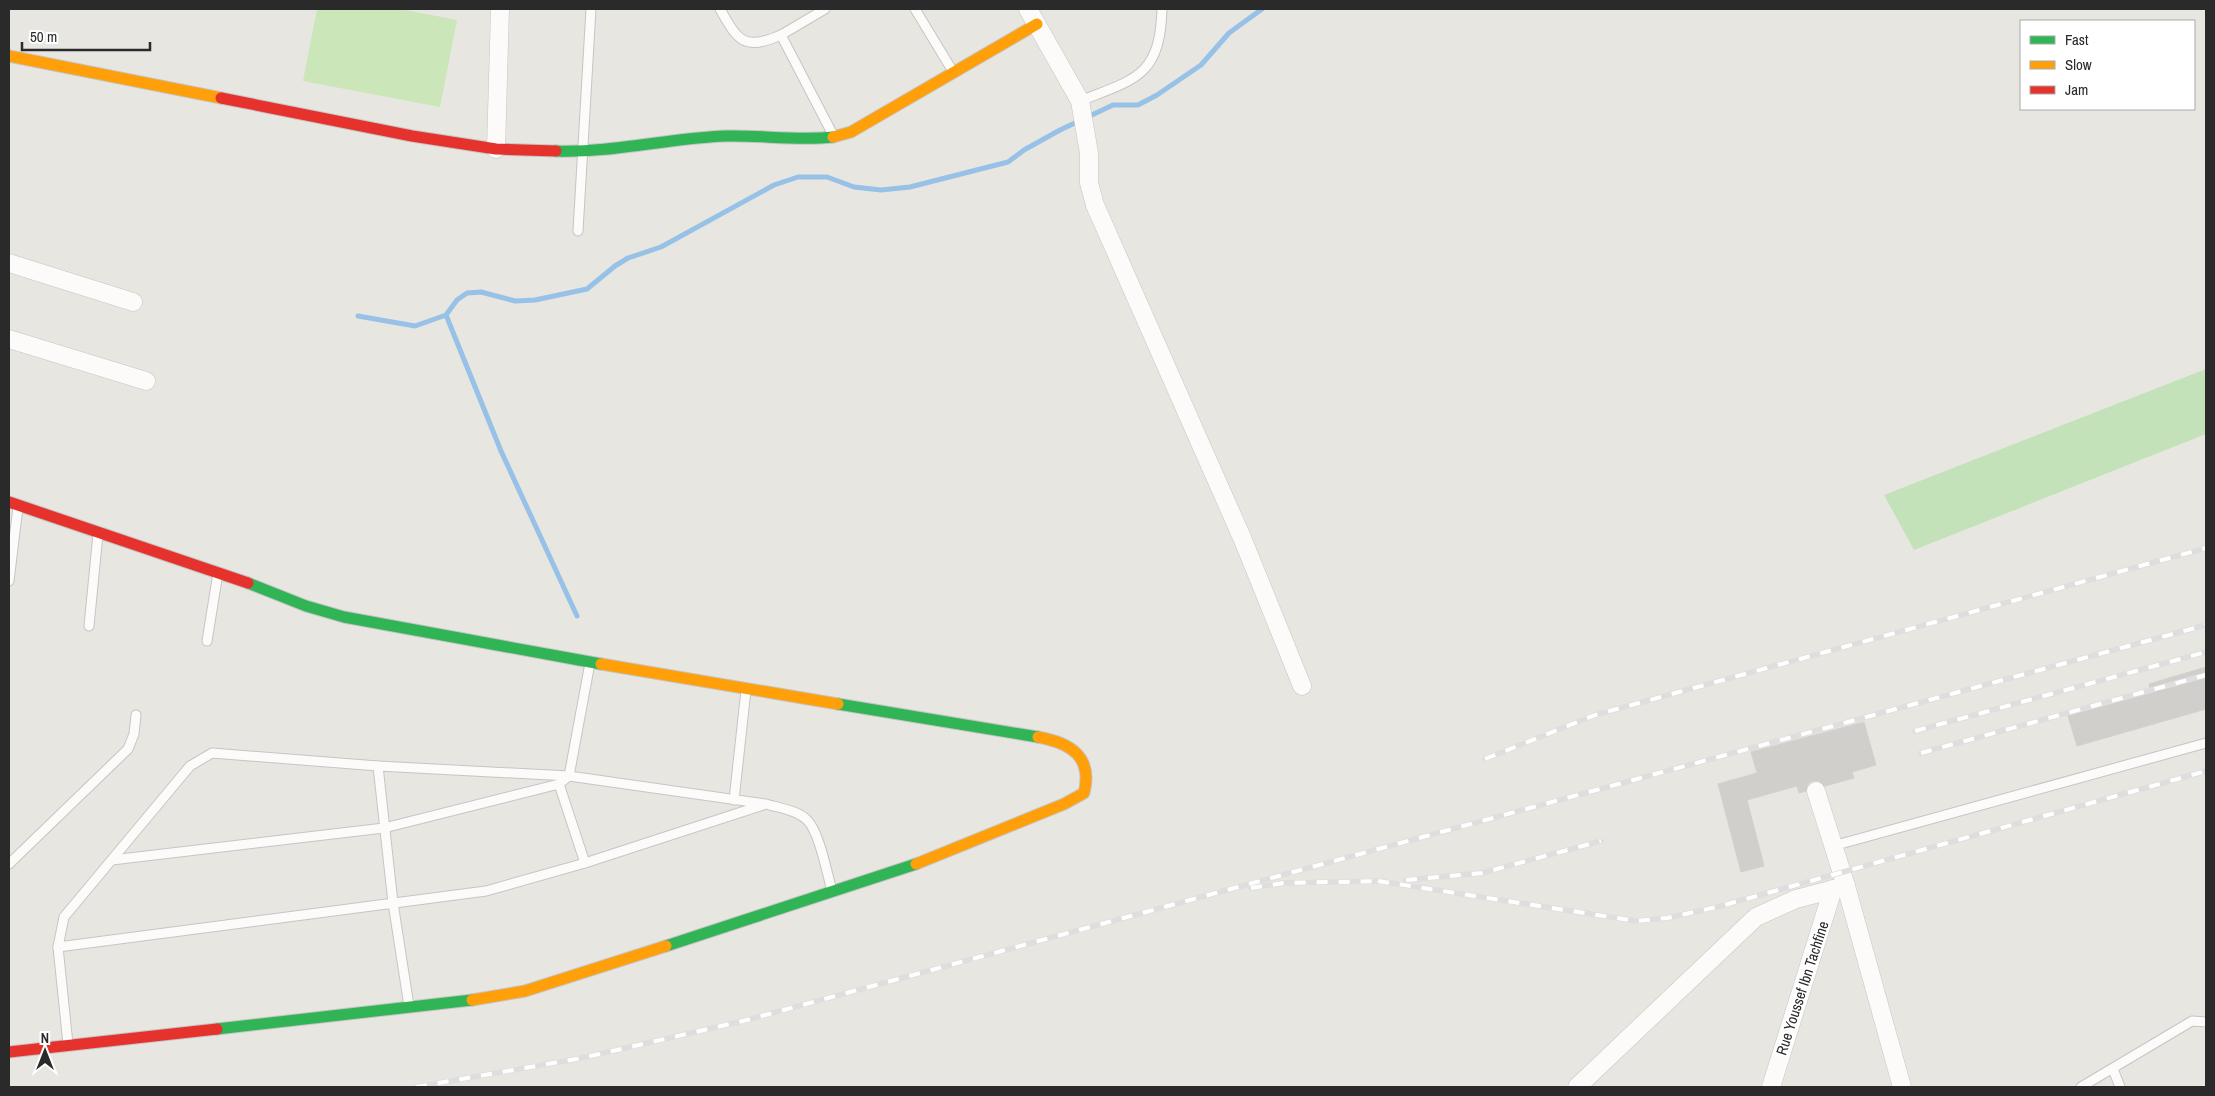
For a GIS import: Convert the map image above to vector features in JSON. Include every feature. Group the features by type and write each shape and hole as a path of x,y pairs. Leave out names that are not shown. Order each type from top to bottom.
{"street":[{"path":"496,149 500,9"},
{"path":"9,56 412,136 496,149 583,152 726,136 816,139 834,137 851,132 952,71 1033,16 1080,101 1089,153 1089,182 1096,205 1243,540 1302,686"},
{"path":"9,264 133,302"},
{"path":"9,339 146,381"},
{"path":"9,1052 409,1008 499,997 525,991 900,871 1064,804 1084,793 1088,780 1086,765 1077,751 1054,740 590,662 344,617 306,606 218,571 98,530 14,504"},
{"path":"1816,792 1833,846 1840,887 1902,1087"},
{"path":"1576,1087 1756,918 1796,899 1840,887"},
{"name":"Rue Youssef Ibn Tachfine","path":"1771,1087 1840,887"}],"lane":[{"path":"578,231 591,9"},
{"path":"720,9 739,38 746,43 755,44 780,35 825,9"},
{"path":"914,9 952,71"},
{"path":"1080,101 1113,88 1143,73 1152,62 1161,38 1162,9"},
{"path":"780,35 834,137"},
{"path":"9,581 14,504"},
{"path":"89,626 98,530"},
{"path":"207,642 218,571"},
{"path":"112,860 384,828 560,784 569,776 590,662"},
{"path":"734,800 746,688"},
{"path":"9,864 128,749 134,734 136,715"},
{"path":"1833,846 2206,743"},
{"path":"68,1047 58,947 64,917 190,766 212,753 378,766 569,776 766,804 795,812 807,820 814,830 832,893"},
{"path":"378,766 393,903 409,1008"},
{"path":"560,784 586,863"},
{"path":"58,947 486,891 586,863 766,804"},
{"path":"2081,1087 2192,1021 2206,1022"},
{"path":"2113,1069 2120,1087"}],"green space":[{"path":"317,9 400,9 457,20 440,107 303,81"},
{"path":"2206,369 2206,434 1914,550 1884,495"}],"building":[{"path":"2206,667 2206,709 2077,746 2068,716 2151,693 2149,684"},
{"path":"1864,722 1876,765 1852,772 1854,778 1825,786 1819,781 1812,781 1808,784 1806,791 1799,793 1797,786 1747,800 1764,866 1741,872 1718,784 1757,773 1751,752"}],"waterway":[{"path":"358,316 415,326 446,315 457,300 467,293 481,292 515,301 535,300 587,289 628,258 661,247 774,185 798,177 827,177 854,187 881,190 910,187 1008,162 1024,150 1060,130 1113,105 1138,105 1157,95 1201,65 1229,33 1262,9"},
{"path":"446,315 501,451 577,616"}],"railway":[{"path":"1485,759 1595,715 2206,548"},
{"path":"416,1087 582,1058 743,1021 2206,625"},
{"path":"1915,731 2206,652"},
{"path":"1921,753 2206,675"},
{"path":"1378,881 1636,921 1667,918 1717,907 2206,771"},
{"path":"1406,880 1482,873 1601,841"},
{"path":"1251,888 1284,883 1383,881"}],"traffic: fast":[{"path":"556,151 599,150 705,137 833,137"},
{"path":"248,583 306,606 344,617 601,664"},
{"path":"838,704 1038,737"},
{"path":"666,946 916,864"},
{"path":"217,1029 472,1000"}],"traffic: slow":[{"path":"833,137 851,132 1037,24"},
{"path":"9,56 221,98"},
{"path":"601,664 838,704"},
{"path":"916,864 1064,804 1084,793 1085,770 1077,754 1060,743 1038,737"},
{"path":"472,1000 525,991 666,946"}],"traffic: jam":[{"path":"221,98 412,136 496,149 556,151"},
{"path":"9,502 248,583"},
{"path":"9,1052 217,1029"}]}
